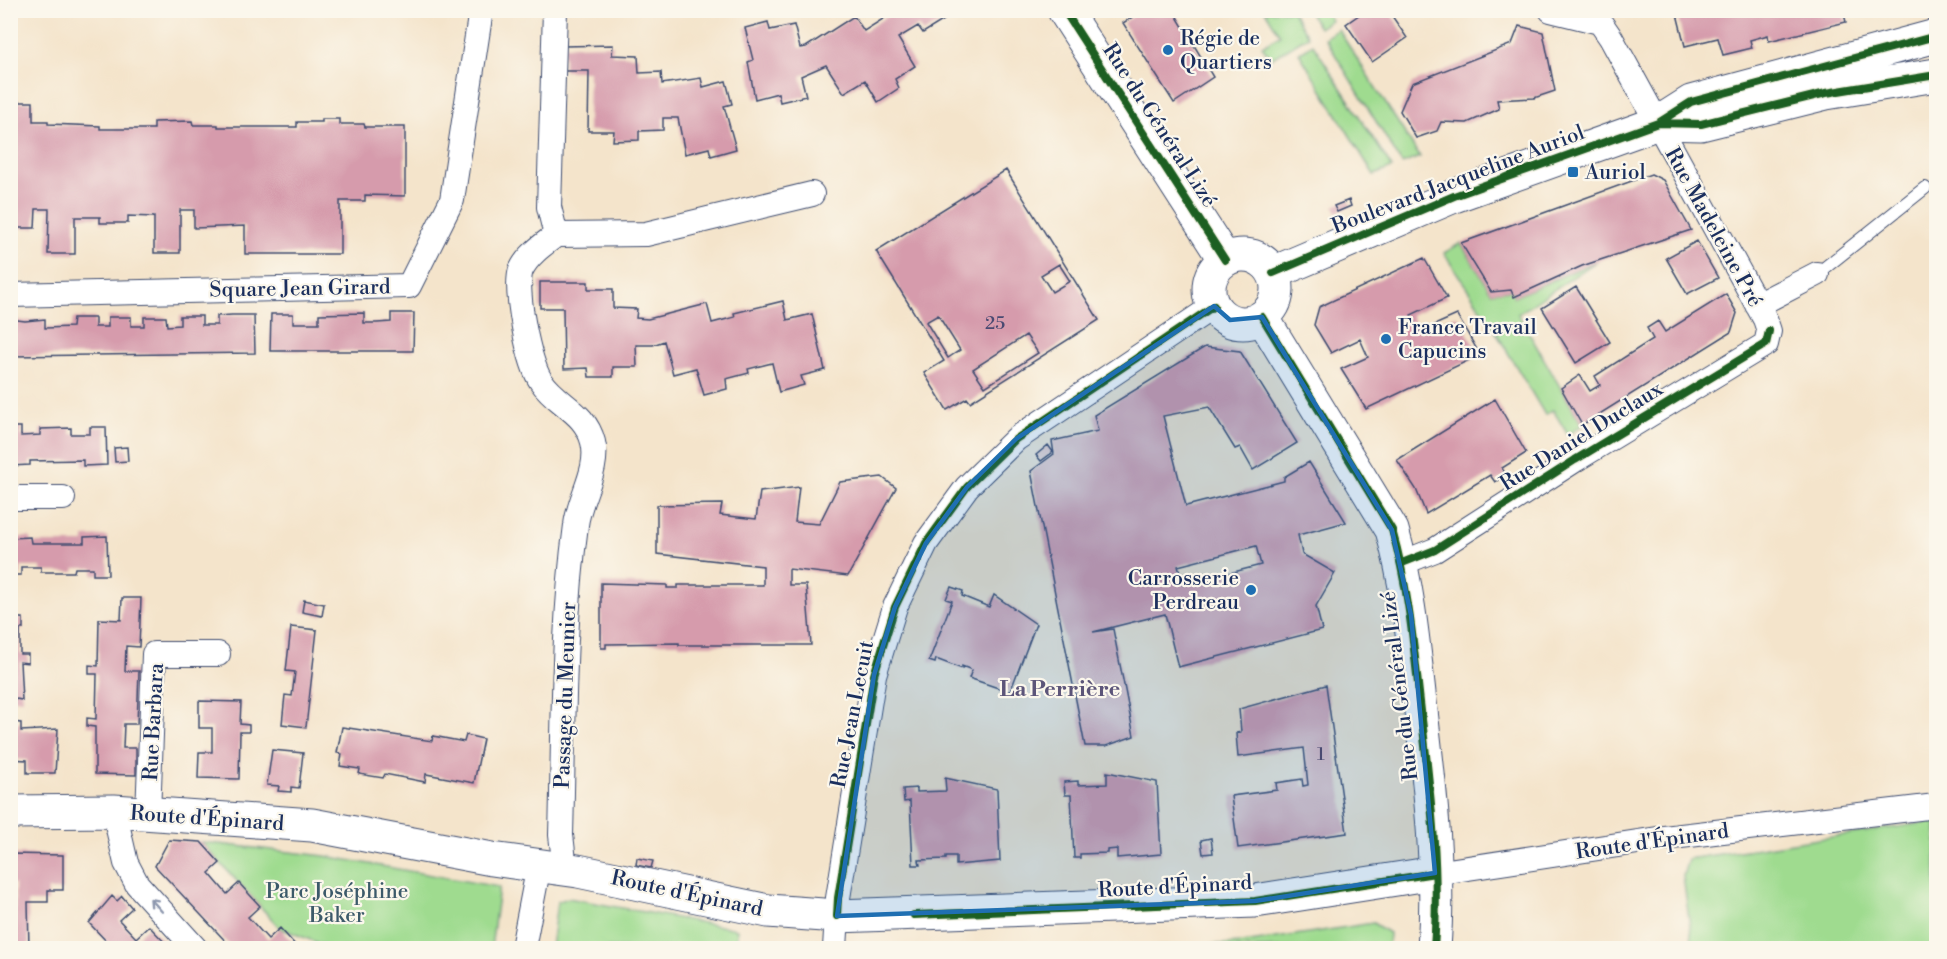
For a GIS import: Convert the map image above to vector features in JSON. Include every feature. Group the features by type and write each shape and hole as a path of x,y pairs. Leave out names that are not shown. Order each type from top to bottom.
{"main road":[{"name":"Rue du Général Lizé","path":"1064,10 1225,260"},
{"name":"Boulevard Jacqueline Auriol","path":"1273,273 1443,200 1658,123 1690,102 1936,36"},
{"name":"Boulevard Jacqueline Auriol","path":"1658,123 1701,124 1826,93 1936,75"},
{"path":"1235,256 1257,258 1273,273 1277,292 1274,302 1262,317 1252,322 1230,320 1214,306 1209,286 1212,276 1225,260 1235,256"},
{"name":"Rue du Général Lizé","path":"1262,317 1392,530 1402,563 1411,615 1432,804 1435,873 1434,948"},
{"name":"Route d'Épinard","path":"10,813 114,811 312,825 553,867 768,911 837,916 1254,901 1435,873"}],"street":[{"name":"Square Jean Girard","path":"10,295 409,286 453,200 481,10"},
{"path":"555,10 549,207 556,235 646,234 812,194"},
{"name":"Rue Madeleine Pré","path":"1551,10 1600,22 1658,123 1769,331"},
{"name":"Passage du Meunier","path":"523,948 553,867 561,835 566,611 576,522 595,463 594,444 588,426 578,413 540,381 533,362 520,298 521,271 534,253 556,235"},
{"path":"1757,305 1818,274"},
{"name":"Rue Jean Lecuit","path":"835,948 838,898 874,675 895,607 926,543 967,487 1016,439 1043,418 1214,306"},
{"name":"Rue Daniel Duclaux","path":"1402,563 1435,550 1575,460 1766,344 1769,331"},
{"path":"10,498 63,498"},
{"name":"Rue Barbara","path":"147,815 154,654 218,654"},
{"name":"Route d'Épinard","path":"1435,873 1664,838 1936,806"},
{"path":"114,811 126,862 137,884 195,948"}],"lane":[{"path":"1818,274 1925,188"}],"highlighted area":[{"path":"1214,306 1230,320 1262,317 1392,530 1411,615 1435,873 1255,901 837,916 874,675 895,607 926,543 967,487 1016,439"}],"green space":[{"path":"1265,11 1292,11 1308,36 1271,59 1262,46 1280,35"},
{"path":"1308,11 1325,11 1331,20 1319,28"},
{"path":"1338,29 1420,157 1402,164 1325,38"},
{"path":"1313,44 1392,168 1374,175 1299,53"},
{"path":"1461,243 1491,292 1511,290 1514,297 1597,261 1518,314 1582,425 1568,435 1553,410 1545,415 1494,329 1444,253"},
{"path":"1936,821 1936,948 1693,948 1683,876 1688,859"},
{"name":"Parc Joséphine Baker","path":"201,842 325,856 499,887 491,948 331,948 280,928"},
{"path":"568,898 737,929 737,940 774,948 551,948 557,902"},
{"path":"1373,923 1389,933 1388,948 1148,948 1244,943"}],"building":[{"path":"897,10 938,10 944,20 923,33 918,26 898,38 915,66 895,79 899,88 878,102 865,80 844,93 826,65 801,76 806,96 780,102 778,93 755,99 748,62 753,60 745,28 768,22 770,30 794,25 800,48 806,47 854,16 864,31"},
{"name":"Régie de Quartiers","path":"1143,10 1173,10 1213,77 1174,103 1123,23"},
{"path":"1366,10 1388,10 1407,38 1372,62 1346,24"},
{"path":"1676,10 1843,10 1846,22 1769,41 1768,35 1750,40 1752,48 1723,55 1718,38 1685,46"},
{"path":"1519,26 1543,32 1555,91 1534,98 1497,100 1499,109 1467,123 1441,122 1437,131 1416,138 1400,111 1412,83 1512,44"},
{"path":"613,45 612,55 638,56 639,73 661,72 662,84 701,78 703,87 726,81 732,104 724,106 736,149 711,156 709,148 685,154 678,118 663,118 663,130 639,131 639,140 613,141 614,131 588,131 589,71 564,71 564,46"},
{"path":"10,102 33,102 33,121 48,121 48,124 100,126 100,129 154,129 154,122 192,121 193,125 218,125 218,127 297,127 297,122 322,122 322,119 339,119 339,124 364,124 365,127 405,127 405,196 365,195 365,201 340,201 340,254 245,254 245,226 194,228 194,210 180,210 180,253 154,253 154,217 128,216 128,223 100,223 100,217 75,217 75,254 48,254 49,209 36,209 35,228 10,228"},
{"path":"1006,170 1099,320 970,402 967,398 947,410 924,373 944,361 876,251","holes":["1059,264 1070,281 1052,292 1041,275","938,315 960,350 948,358 926,322","1026,335 1038,353 985,387 973,369"]},
{"path":"1651,174 1663,180 1691,230 1582,266 1514,297 1511,290 1491,292 1461,243"},
{"path":"1349,200 1351,206 1337,212 1334,206"},
{"path":"1697,241 1718,278 1687,294 1666,258"},
{"path":"1424,258 1447,298 1411,315 1419,332 1457,315 1480,355 1366,409 1341,369 1368,357 1360,339 1331,353 1314,325 1319,307"},
{"path":"540,282 588,282 588,289 613,289 613,308 637,309 636,318 648,319 707,304 712,323 735,317 734,313 783,301 787,320 812,314 825,370 801,376 804,385 779,392 772,363 748,369 749,373 726,379 727,389 704,395 696,368 673,374 664,341 653,345 636,345 637,367 613,367 613,377 589,377 588,368 564,369 563,308 540,308"},
{"path":"1576,287 1610,342 1576,363 1542,308"},
{"path":"1726,294 1737,313 1731,332 1582,425 1561,388 1580,375 1590,391 1600,385 1595,376 1653,339 1647,328 1658,321 1665,332"},
{"path":"364,313 364,323 377,323 391,322 391,313 414,313 413,351 270,351 271,314 293,314 293,323 319,323 319,314"},
{"path":"254,315 255,353 10,356 10,319 25,321 45,319 45,328 72,327 73,318 95,318 95,327 108,327 108,317 131,317 131,326 144,326 144,317 166,317 167,326 180,325 180,316 202,316 202,325 217,325 217,316"},
{"path":"1205,347 1240,351 1297,443 1253,470 1240,447 1235,449 1209,407 1163,416 1186,506 1284,481 1284,477 1309,462 1346,522 1298,535 1302,554 1335,573 1316,606 1322,630 1178,667 1165,614 1093,632 1113,629 1134,736 1106,746 1085,746 1031,471 1054,454 1052,441 1098,431 1094,415","holes":["1256,546 1261,565 1183,585 1178,566"]},
{"path":"1495,399 1526,453 1502,468 1506,475 1495,482 1490,475 1426,514 1416,489 1397,460"},
{"path":"10,427 21,427 21,436 40,435 40,429 71,428 71,434 90,434 90,427 106,427 107,465 83,466 83,460 30,461 30,465 10,466"},
{"path":"1048,445 1053,452 1041,461 1036,455"},
{"path":"127,447 128,461 115,462 114,448"},
{"path":"882,477 896,488 848,576 789,569 789,585 806,585 811,645 606,644 606,648 601,648 601,583 667,585 667,588 678,588 678,585 763,585 763,566 657,554 657,505 722,504 720,515 756,519 760,492 799,487 795,522 819,524 840,482"},
{"path":"107,536 108,575 93,575 93,568 75,568 74,572 41,572 41,567 21,567 21,575 10,575 10,538 30,537 31,543 84,543 84,537"},
{"path":"951,587 963,591 962,596 989,607 994,595 1036,624 1010,692 969,678 972,670 962,666 962,669 936,659 935,663 929,661 952,601 946,599"},
{"path":"122,598 141,598 139,647 126,646 125,671 139,671 137,724 124,724 123,748 136,748 136,775 95,774 95,727 87,726 87,718 96,719 97,674 89,674 89,665 98,666 99,619 121,620"},
{"path":"304,600 324,604 322,616 302,612"},
{"path":"23,618 23,629 20,629 20,654 28,654 28,663 20,662 22,700 10,698 10,619"},
{"path":"291,627 317,630 306,727 282,724 285,695 292,696 295,672 286,671"},
{"path":"1326,685 1347,833 1238,848 1231,796 1277,790 1276,783 1302,779 1303,786 1308,785 1304,748 1238,757 1236,733 1241,732 1239,709"},
{"path":"199,701 241,702 240,724 249,725 249,732 240,732 239,779 198,778 199,752 212,752 212,728 199,728"},
{"path":"12,722 21,723 21,731 58,729 55,773 27,773 27,760 10,759"},
{"path":"342,727 432,741 433,736 464,742 466,735 483,739 474,783 426,774 425,782 385,774 383,778 359,774 360,769 340,766 342,754 337,753"},
{"path":"272,750 303,753 299,788 291,787 291,792 278,791 279,786 267,785"},
{"path":"1107,772 1157,782 1161,854 1117,858 1117,849 1107,850 1107,853 1080,854 1080,858 1074,858 1071,795 1065,795 1064,782 1078,781 1078,785 1107,784"},
{"path":"945,778 997,789 1000,861 956,865 956,856 946,856 946,859 919,860 920,865 913,865 910,801 904,802 903,789 917,788 917,792 946,791"},
{"path":"1211,838 1213,853 1203,854 1201,840"},
{"path":"169,840 201,842 220,863 209,873 227,894 239,883 260,906 248,917 268,939 280,928 298,948 232,948 155,866"},
{"path":"10,854 63,855 63,890 48,890 48,902 28,902 29,948 15,948 15,884 10,884"},
{"path":"637,858 653,861 651,868 636,865"},
{"path":"112,896 117,901 122,896 132,908 119,920 136,938 149,926 170,948 104,948 109,944 89,923"}],"cycle path":[{"path":"1064,10 1225,260"},
{"path":"1273,273 1454,196 1658,123 1691,102 1936,36"},
{"path":"1658,123 1701,124 1826,93 1936,75"},
{"path":"837,916 874,675 895,607 926,543 967,487 1016,439 1214,306"},
{"path":"1262,317 1392,530 1398,552 1410,620 1431,799 1436,889 1434,948"},
{"path":"1402,563 1435,550 1575,460 1766,344 1769,331"},
{"path":"914,915 1255,901 1435,873"}],"place":[{"name":"Régie de Quartiers","path":"1168,50"},
{"name":"Auriol","path":"1573,172"},
{"name":"France Travail Capucins","path":"1386,339"},
{"name":"Carrosserie Perdreau","path":"1251,590"}],"district":[{"name":"La Perrière","path":"1060,688"}]}
